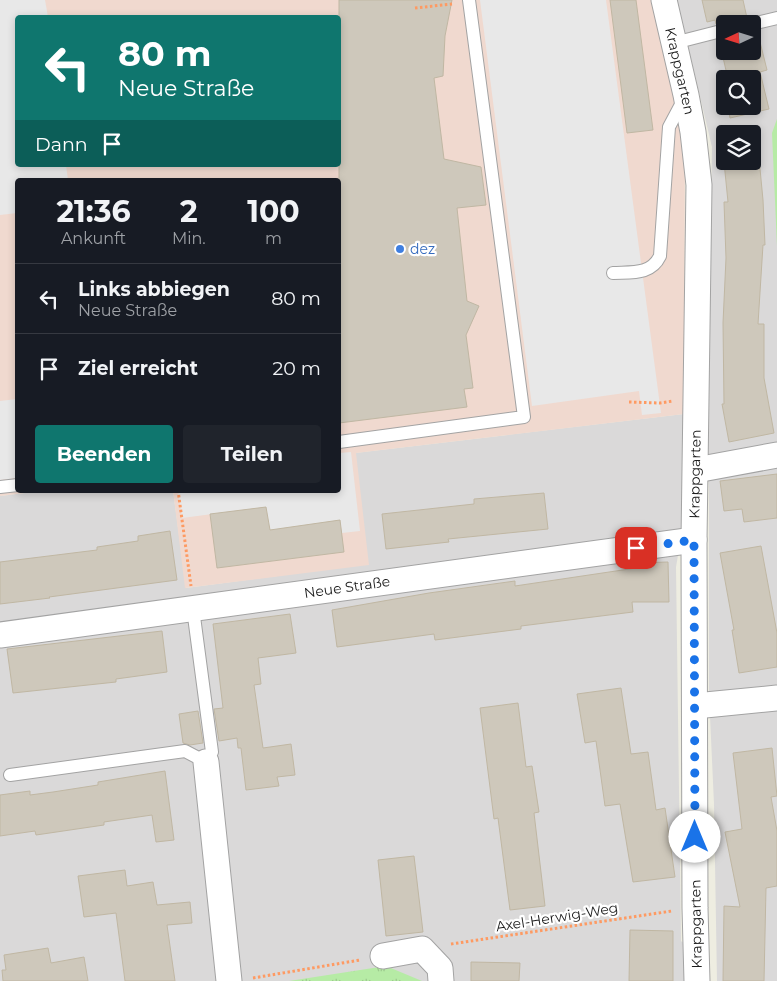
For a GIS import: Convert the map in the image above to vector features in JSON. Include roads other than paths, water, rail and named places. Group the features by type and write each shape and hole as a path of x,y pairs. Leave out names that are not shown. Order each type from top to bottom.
{"street":[{"name":"Krappgarten","path":"664,0 686,95 693,132 699,185 694,540 695,908 697,981"},
{"path":"696,470 777,455"},
{"name":"Neue Straße","path":"0,635 694,540"},
{"path":"695,706 777,698"},
{"path":"206,762 236,980"},
{"path":"383,956 422,949 440,968 441,981"}],"lane":[{"path":"341,442 524,417 469,1"},
{"path":"761,22 777,18"},
{"path":"674,43 716,32"},
{"path":"613,273 651,268 656,264 660,256 668,127 686,95"},
{"path":"0,487 15,485"},
{"path":"10,775 185,751 206,762 212,752 193,609"}],"place":[{"name":"dez","path":"400,249"}]}
